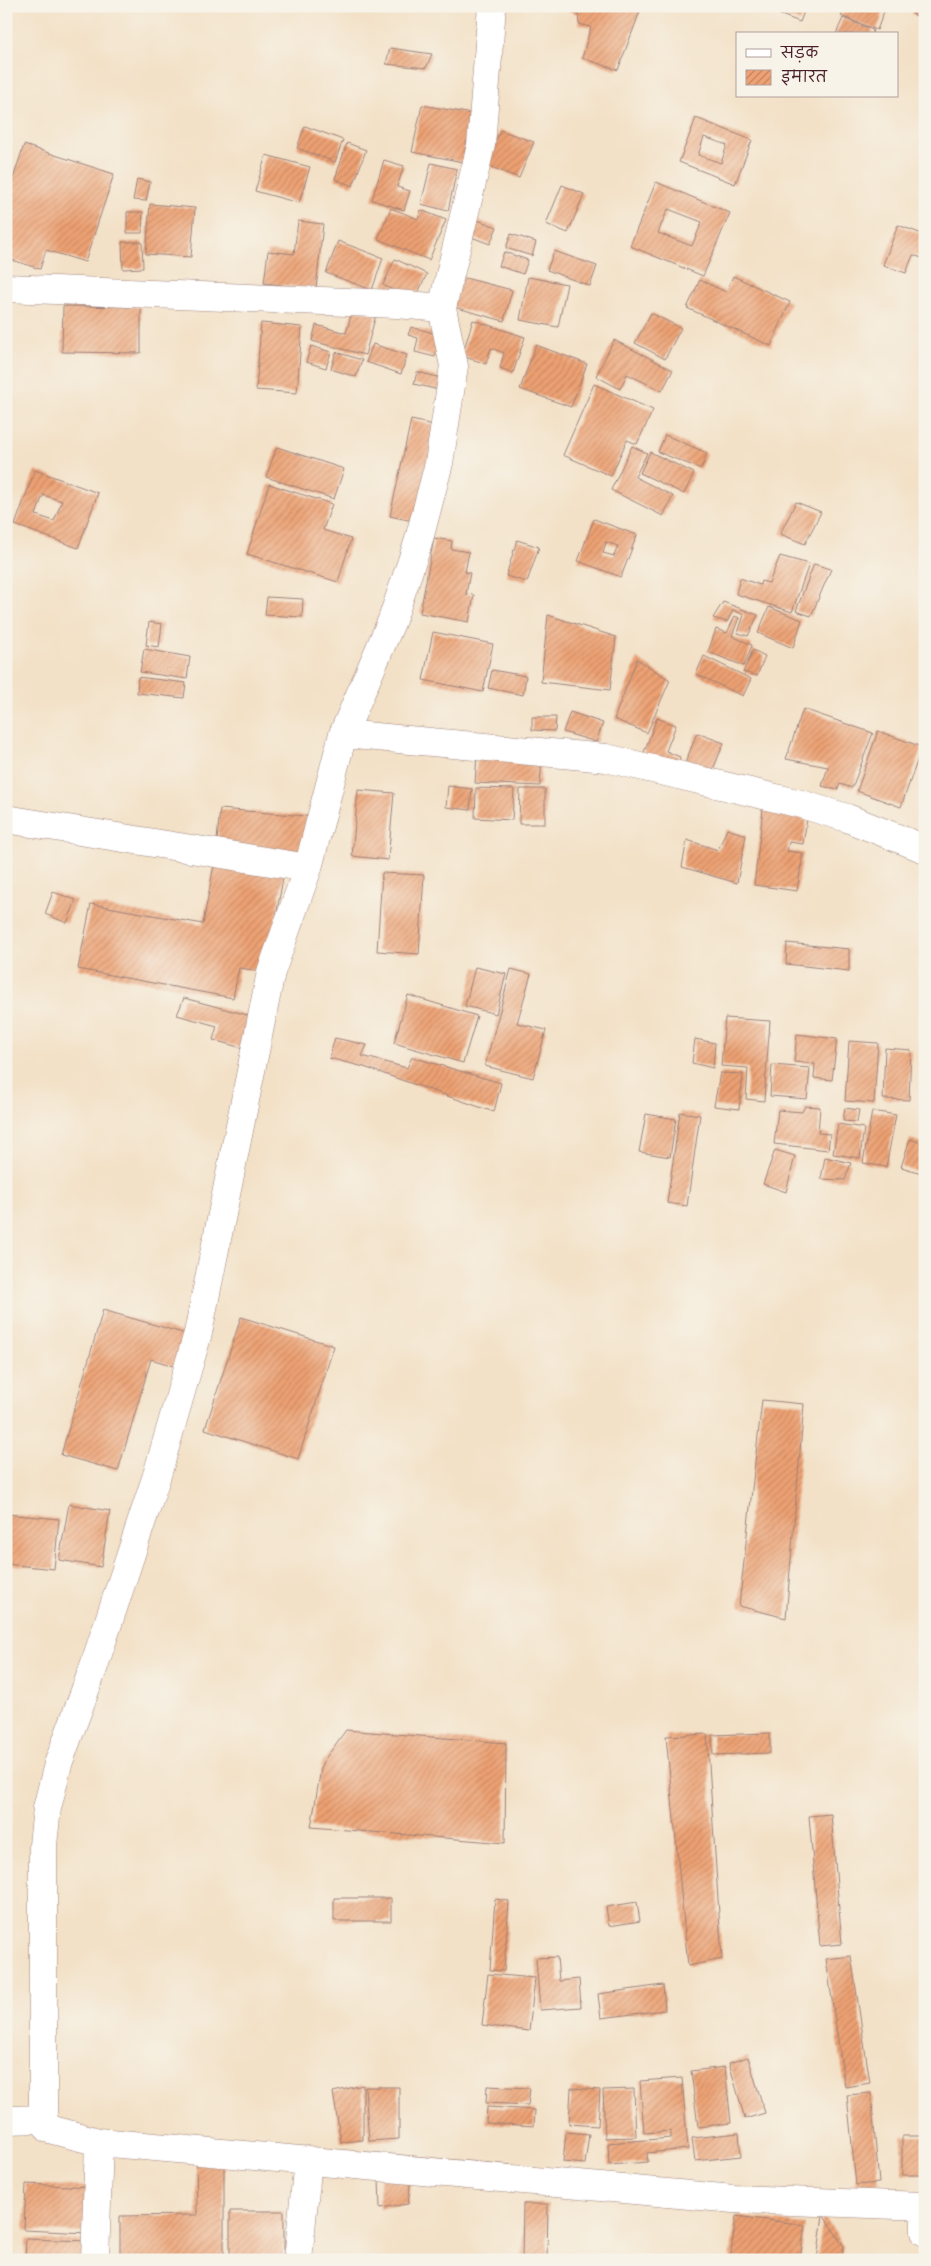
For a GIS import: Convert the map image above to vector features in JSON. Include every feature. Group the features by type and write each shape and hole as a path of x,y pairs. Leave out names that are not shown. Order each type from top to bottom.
{"street":[{"path":"492,6 481,146 442,308 454,366 439,463 418,543 392,620 343,734 308,868 271,972 198,1333 157,1475 93,1669 58,1764 47,1808 43,1845 43,2119 49,2129 99,2142 924,2215"},
{"path":"6,288 442,308"},
{"path":"343,734 606,758 801,804 848,818 925,849"},
{"path":"6,820 308,868"},
{"path":"6,2120 43,2119"},
{"path":"95,2260 99,2142"},
{"path":"298,2260 308,2160"}],"building":[{"path":"556,6 642,6 618,70 582,58 591,27 579,24 578,14"},
{"path":"757,6 806,6 800,22"},
{"path":"845,6 886,6 877,30 841,16"},
{"path":"915,6 925,6 925,19 912,14"},
{"path":"843,18 873,30 872,32 837,32"},
{"path":"390,48 432,54 426,68 386,64"},
{"path":"422,105 472,114 463,162 412,152"},
{"path":"696,118 752,140 735,184 679,162","holes":["704,137 727,145 721,163 698,155"]},
{"path":"305,126 343,140 335,162 297,148"},
{"path":"500,130 534,142 519,178 486,165"},
{"path":"347,143 366,150 353,186 335,179"},
{"path":"24,145 114,174 85,262 46,250 40,269 6,258 6,200"},
{"path":"266,155 310,167 299,203 255,191"},
{"path":"384,160 404,166 397,187 410,191 404,210 372,200"},
{"path":"431,163 457,169 448,211 421,204"},
{"path":"137,179 150,182 146,201 133,200"},
{"path":"656,182 730,213 703,276 630,246","holes":["668,209 702,222 692,246 658,233"]},
{"path":"562,185 584,194 568,233 546,224"},
{"path":"150,204 195,208 191,257 146,254"},
{"path":"391,208 418,219 421,210 446,220 429,260 378,239"},
{"path":"127,212 143,212 142,233 127,233"},
{"path":"472,218 497,227 490,244 466,235"},
{"path":"298,221 323,224 316,289 264,283 268,251 294,254"},
{"path":"898,225 925,235 925,259 913,255 906,273 883,265"},
{"path":"511,234 536,242 532,256 506,248"},
{"path":"338,241 383,258 372,290 326,273"},
{"path":"122,242 142,242 143,268 123,269"},
{"path":"554,251 597,266 590,286 547,270"},
{"path":"504,252 528,260 523,274 499,266"},
{"path":"395,259 427,274 414,301 383,285"},
{"path":"457,276 512,290 504,321 450,306"},
{"path":"733,276 790,302 771,346 687,308 700,280 726,292"},
{"path":"528,277 567,284 558,327 520,320"},
{"path":"63,306 141,307 141,353 62,352"},
{"path":"353,309 376,315 365,355 312,341 316,325 346,333"},
{"path":"651,313 681,328 665,359 635,343"},
{"path":"473,320 525,337 513,373 500,368 504,353 491,348 486,364 462,356"},
{"path":"261,323 302,327 297,393 256,390"},
{"path":"411,327 441,335 435,357 415,352 418,338 408,335"},
{"path":"614,340 673,370 662,391 627,374 620,389 596,376"},
{"path":"373,344 407,355 401,374 366,362"},
{"path":"536,345 587,364 571,407 520,389"},
{"path":"311,346 331,352 326,368 306,362"},
{"path":"336,352 362,360 356,377 331,369"},
{"path":"417,372 442,378 439,390 414,384"},
{"path":"594,384 653,410 637,444 627,440 611,476 563,455"},
{"path":"411,420 439,426 417,522 390,516"},
{"path":"665,435 707,453 701,469 658,452"},
{"path":"632,446 647,453 635,477 673,496 663,516 611,490"},
{"path":"277,447 344,469 334,499 266,477"},
{"path":"650,452 694,473 684,494 640,473"},
{"path":"35,470 98,493 78,548 15,525","holes":["43,495 62,501 54,521 36,515"]},
{"path":"269,484 332,504 323,530 351,539 338,582 247,554"},
{"path":"796,502 821,512 805,544 780,534"},
{"path":"594,519 637,535 621,577 578,561","holes":["606,542 618,546 614,556 603,553"]},
{"path":"434,538 452,541 451,549 469,552 465,572 470,573 466,594 474,595 469,622 420,613"},
{"path":"517,540 539,547 527,582 506,576"},
{"path":"780,556 809,564 792,612 736,594 740,578 760,585 761,581 769,583"},
{"path":"814,564 831,569 811,616 796,611"},
{"path":"267,597 303,599 302,617 265,615"},
{"path":"723,602 758,615 748,636 738,633 744,615 733,610 727,622 713,618"},
{"path":"769,607 802,620 793,648 758,633"},
{"path":"548,615 616,637 610,690 541,682"},
{"path":"735,616 739,618 732,636 752,645 744,666 708,652 716,629 727,633"},
{"path":"149,622 162,624 159,647 146,645"},
{"path":"433,632 493,644 483,692 423,680"},
{"path":"144,649 190,657 187,679 140,672"},
{"path":"753,650 765,656 757,676 743,672"},
{"path":"704,656 751,679 743,696 696,674"},
{"path":"637,659 670,680 647,733 614,719"},
{"path":"492,670 526,676 523,695 488,688"},
{"path":"138,677 186,683 184,698 137,693"},
{"path":"803,709 873,733 852,788 840,784 837,790 822,786 828,767 786,759"},
{"path":"570,712 603,723 596,742 563,732"},
{"path":"532,717 556,717 555,731 532,730"},
{"path":"657,718 676,725 666,751 680,757 678,771 641,760"},
{"path":"878,731 922,747 901,807 857,791"},
{"path":"697,733 724,743 711,774 684,766"},
{"path":"477,755 542,758 540,786 475,783"},
{"path":"448,786 472,789 470,810 446,807"},
{"path":"476,788 514,789 512,820 475,818"},
{"path":"520,789 545,789 545,824 519,824"},
{"path":"358,790 394,793 388,860 352,856"},
{"path":"220,809 307,816 303,859 216,851"},
{"path":"763,809 807,819 803,844 789,842 787,851 803,853 797,891 754,885"},
{"path":"727,829 746,835 737,883 682,867 687,840 718,850"},
{"path":"216,854 285,867 266,972 239,968 233,998 78,969 91,904 203,924"},
{"path":"382,873 424,875 419,954 377,951"},
{"path":"53,892 76,900 67,923 45,914"},
{"path":"787,943 849,949 849,971 786,964"},
{"path":"475,967 506,974 496,1014 465,1006"},
{"path":"511,969 531,974 517,1023 546,1030 533,1078 485,1066"},
{"path":"408,995 477,1016 463,1063 394,1043"},
{"path":"184,998 255,1017 246,1049 213,1040 217,1026 177,1015"},
{"path":"725,1018 770,1021 764,1101 746,1099 748,1068 721,1066"},
{"path":"797,1034 837,1039 832,1080 814,1078 815,1064 794,1062"},
{"path":"335,1038 367,1045 362,1056 407,1068 412,1057 501,1083 494,1112 364,1067 329,1058"},
{"path":"695,1039 715,1043 713,1068 692,1063"},
{"path":"849,1041 878,1043 874,1103 845,1101"},
{"path":"885,1048 911,1050 909,1100 883,1099"},
{"path":"772,1065 810,1068 807,1099 770,1096"},
{"path":"720,1073 743,1074 739,1109 714,1106"},
{"path":"805,1106 820,1107 818,1133 830,1134 828,1150 774,1144 778,1110 802,1112"},
{"path":"845,1108 859,1110 857,1122 843,1121"},
{"path":"872,1111 896,1115 886,1167 863,1163"},
{"path":"680,1112 700,1115 687,1206 667,1203"},
{"path":"646,1114 676,1119 670,1157 639,1152"},
{"path":"838,1124 864,1128 860,1158 833,1154"},
{"path":"910,1139 925,1144 925,1174 901,1167"},
{"path":"775,1150 795,1156 786,1192 763,1184"},
{"path":"825,1157 851,1163 845,1180 821,1179"},
{"path":"103,1310 190,1335 180,1368 151,1359 118,1471 61,1455"},
{"path":"241,1317 334,1346 298,1459 205,1429"},
{"path":"762,1400 804,1404 786,1618 739,1606"},
{"path":"69,1504 110,1511 101,1567 59,1560"},
{"path":"6,1514 59,1519 54,1569 6,1564"},
{"path":"346,1730 506,1743 505,1843 311,1827 322,1763"},
{"path":"770,1733 770,1753 713,1755 712,1735"},
{"path":"707,1734 722,1959 688,1966 666,1736"},
{"path":"831,1814 842,1944 820,1946 809,1816"},
{"path":"334,1898 391,1898 391,1921 334,1921"},
{"path":"495,1899 509,1901 504,1971 490,1970"},
{"path":"637,1902 640,1921 609,1926 606,1907"},
{"path":"851,1956 870,2083 845,2087 826,1959"},
{"path":"557,1957 559,1981 579,1979 581,2007 540,2010 536,1958"},
{"path":"488,1974 535,1978 529,2031 482,2025"},
{"path":"663,1985 665,2010 601,2018 598,1994"},
{"path":"748,2057 765,2113 745,2119 729,2063"},
{"path":"725,2067 731,2123 698,2127 691,2071"},
{"path":"682,2078 688,2149 647,2153 648,2162 609,2165 608,2143 671,2138 671,2131 644,2133 640,2081"},
{"path":"363,2085 363,2140 341,2142 333,2092"},
{"path":"487,2086 530,2088 528,2105 486,2103"},
{"path":"365,2087 399,2087 399,2139 369,2141"},
{"path":"571,2088 600,2090 598,2126 569,2124"},
{"path":"634,2089 636,2137 605,2138 603,2090"},
{"path":"871,2093 879,2183 856,2185 847,2095"},
{"path":"487,2107 535,2110 534,2126 486,2123"},
{"path":"566,2132 589,2134 585,2164 563,2162"},
{"path":"739,2133 741,2156 695,2161 692,2138"},
{"path":"902,2136 925,2136 925,2175 902,2175"},
{"path":"196,2153 224,2153 224,2260 120,2260 120,2216 197,2215"},
{"path":"411,2178 408,2204 380,2208 379,2179"},
{"path":"26,2184 90,2187 88,2233 24,2230"},
{"path":"523,2204 548,2204 547,2260 522,2260"},
{"path":"230,2211 284,2211 284,2260 230,2260"},
{"path":"823,2215 844,2246 841,2260 817,2260"},
{"path":"736,2216 805,2225 800,2260 730,2260"},
{"path":"26,2239 88,2241 87,2260 25,2260"},
{"path":"440,2256 487,2258 487,2260 440,2260"},
{"path":"651,2256 681,2258 681,2260 651,2260"},
{"path":"632,2257 632,2260 590,2260 590,2258"}]}
